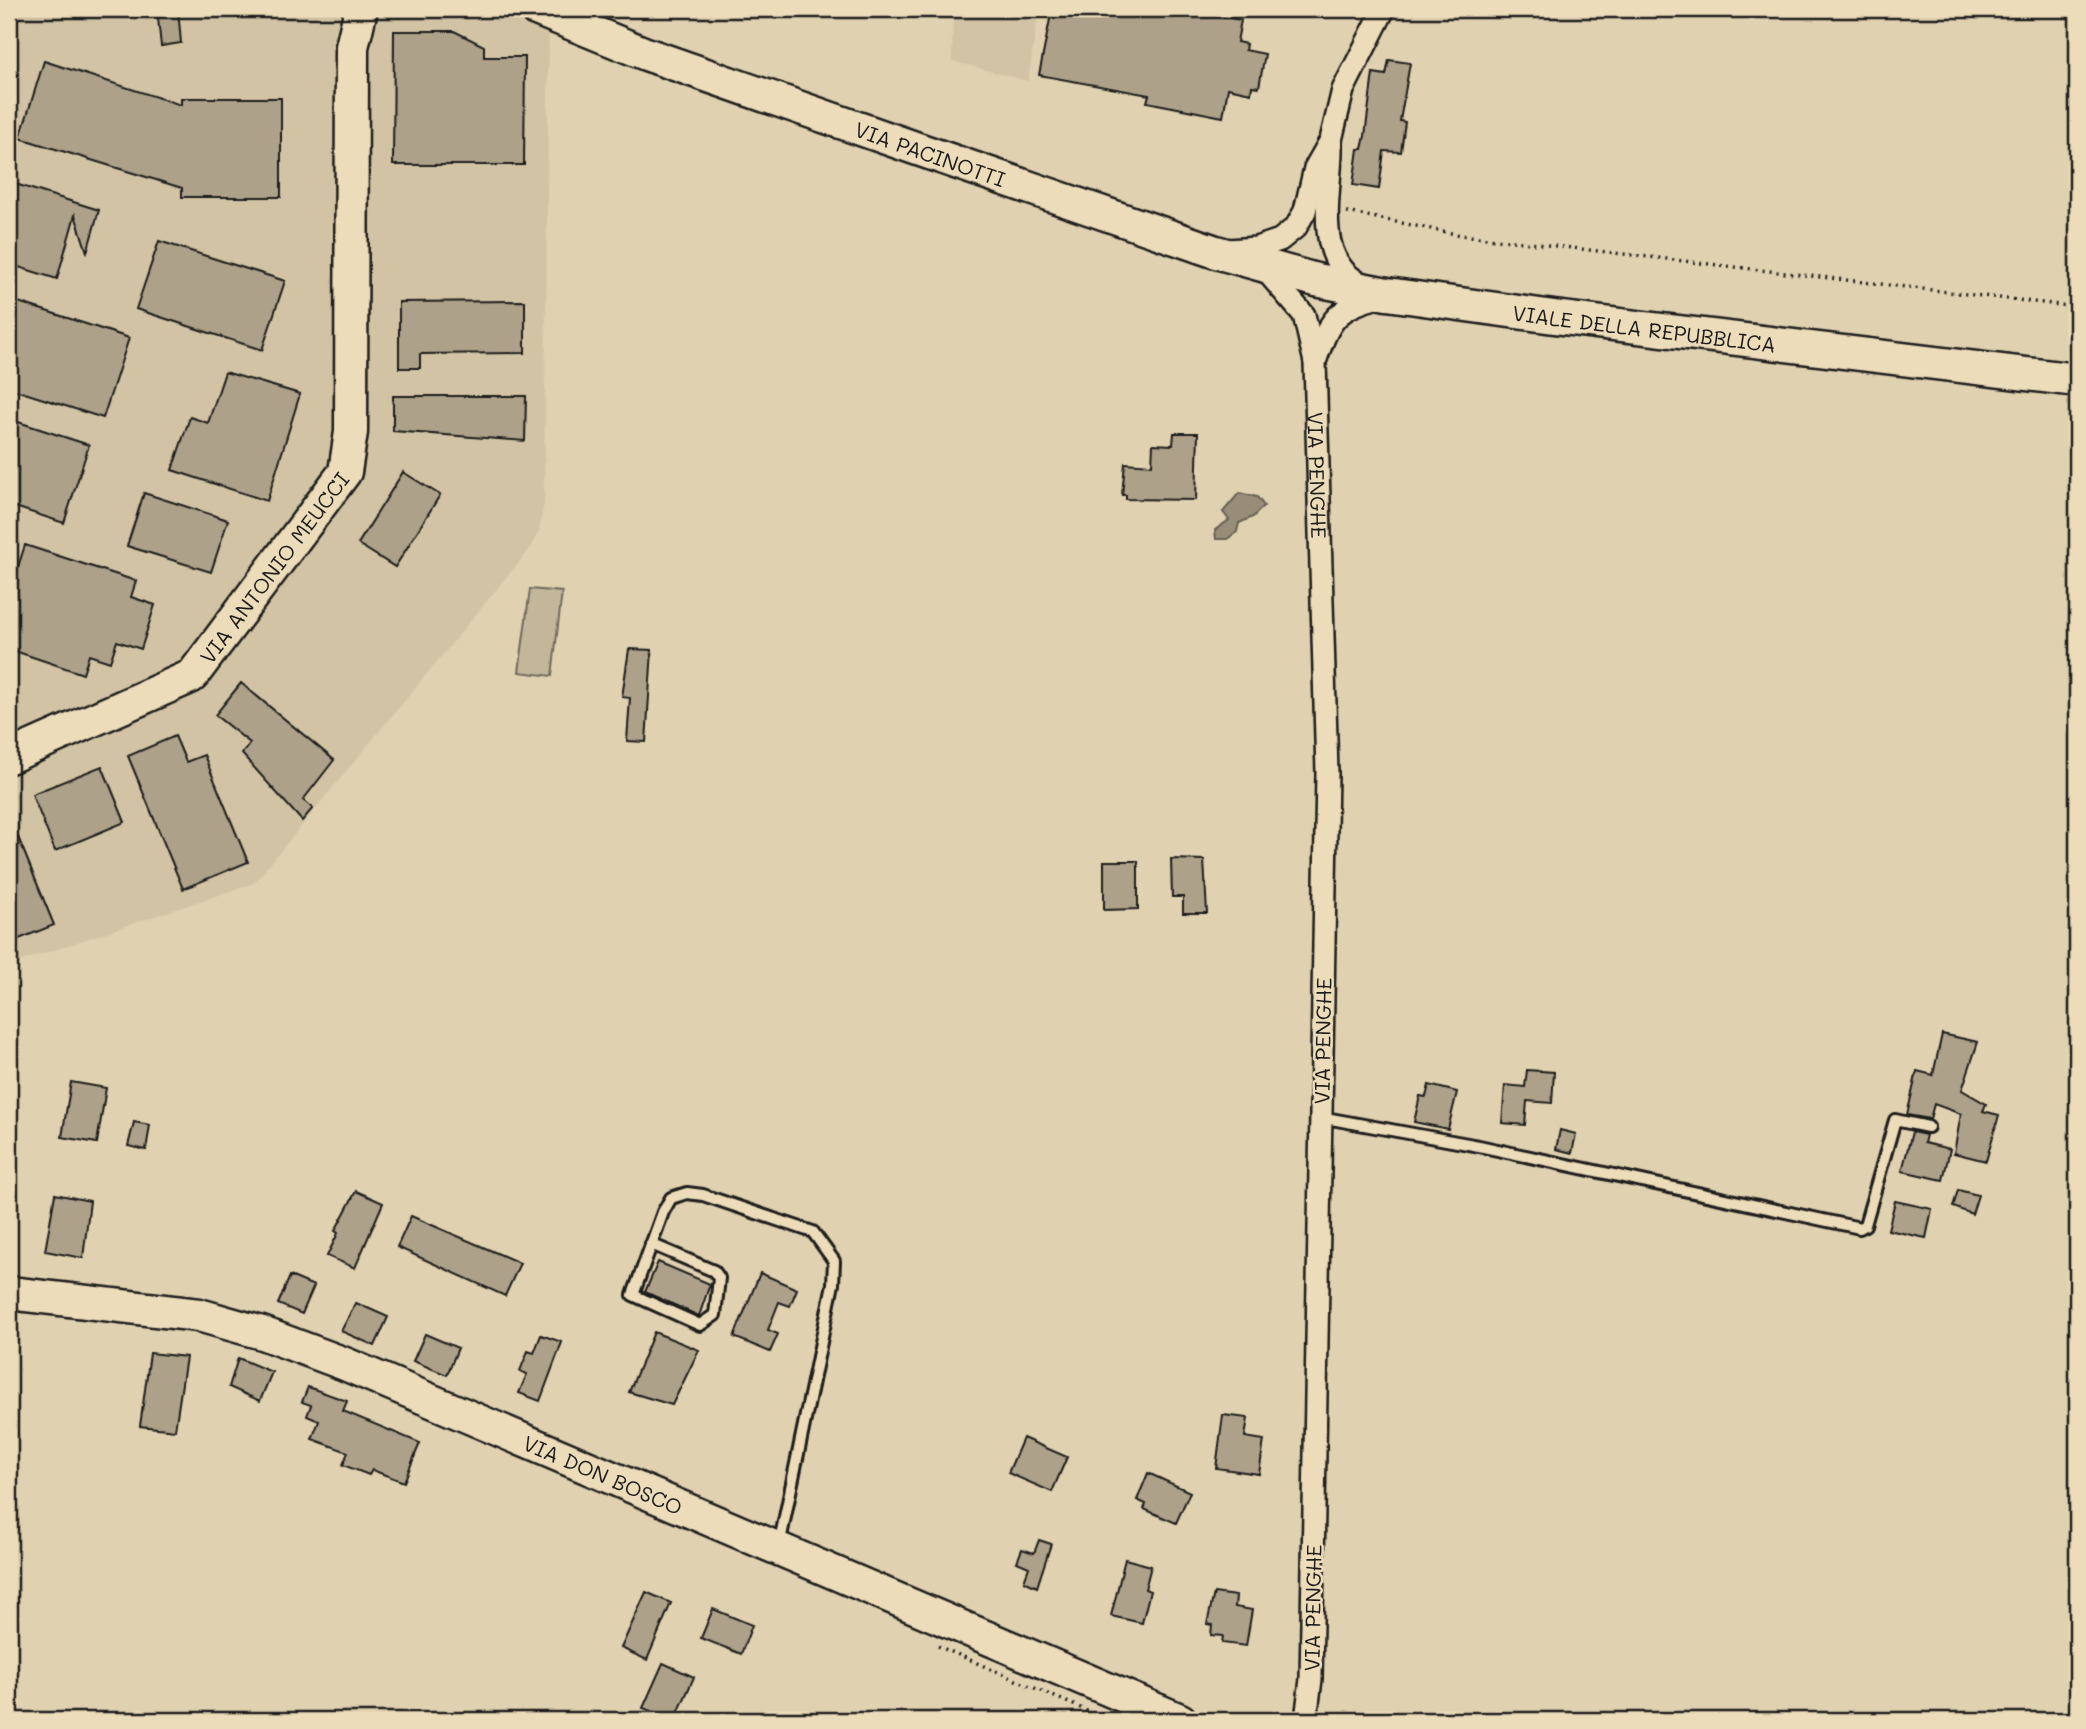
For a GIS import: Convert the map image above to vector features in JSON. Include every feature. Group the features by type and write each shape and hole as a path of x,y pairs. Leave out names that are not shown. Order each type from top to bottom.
{"main road":[{"name":"VIA ANTONIO MEUCCI","path":"9,757 192,676 345,472 351,432 352,47 361,9"},
{"path":"536,9 646,54"},
{"path":"590,9 618,38 646,54"},
{"name":"VIA PACINOTTI","path":"646,54 1216,252"},
{"name":"VIALE DELLA REPUBBLICA","path":"1216,252 1387,294 2077,380"},
{"name":"VIA DON BOSCO","path":"9,1293 199,1315 262,1333 345,1364 1180,1720"}],"street":[{"name":"VIA ANTONIO MEUCCI","path":"350,9 352,47"},
{"path":"1216,252 1256,248 1280,240 1296,227 1305,211 1315,169 1331,140 1343,90 1384,9"},
{"path":"1331,140 1332,167 1326,207 1327,230 1332,250 1342,268 1359,283 1387,294"},
{"name":"VIA PENGHE","path":"1262,265 1304,315 1315,362 1327,773 1311,1679 1306,1720"},
{"name":"VIA PENGHE","path":"1315,362 1334,316 1346,306 1387,294"}],"lane":[{"path":"1320,1117 1479,1146 1860,1228 1865,1225 1895,1119 1928,1126"},
{"path":"652,1244 714,1271 719,1278 715,1315 701,1325 633,1295 652,1244 671,1198 687,1194 703,1195 813,1232 834,1261 833,1284 778,1549"}],"path":[{"path":"1326,207 1461,235 2077,307"}],"shaded area":[{"path":"9,9 549,9 544,503 539,531 529,550 254,883 9,965"},
{"path":"912,9 1039,9 1028,81 952,61 953,16"},
{"path":"1239,493 1257,497 1264,506 1253,517 1239,523 1237,532 1227,539 1216,539 1215,530 1229,520 1223,512"},
{"path":"530,589 562,592 552,676 519,672"}],"building":[{"path":"157,9 178,9 181,43 161,46"},
{"path":"1052,9 1180,9 1241,20 1237,42 1246,44 1245,50 1265,54 1259,87 1252,86 1251,93 1228,88 1223,117 1147,102 1149,95 1039,75"},
{"path":"394,31 454,31 484,46 484,57 525,57 524,165 393,165"},
{"path":"1389,60 1410,63 1400,121 1405,122 1401,152 1384,151 1379,189 1353,185 1358,149 1362,149 1365,136 1373,73 1386,75"},
{"path":"44,61 181,105 181,98 281,98 281,197 182,197 182,188 20,138"},
{"path":"9,182 99,210 87,252 75,215 57,279 9,264"},
{"path":"159,241 285,281 262,350 136,309"},
{"path":"9,299 129,338 103,418 9,388"},
{"path":"525,301 525,353 420,354 420,368 399,368 399,302"},
{"path":"225,372 300,394 267,501 172,470 190,417 208,423"},
{"path":"393,396 526,396 525,441 393,431"},
{"path":"9,419 89,445 64,523 9,505"},
{"path":"1174,433 1198,433 1196,500 1126,499 1126,495 1122,495 1125,463 1152,465 1153,444 1173,445"},
{"path":"403,472 440,495 395,567 358,544"},
{"path":"144,493 228,520 211,572 127,546"},
{"path":"25,545 136,581 131,597 155,605 141,649 117,641 110,662 89,655 83,674 9,649 9,595"},
{"path":"629,649 652,650 646,742 627,741 630,698 622,697"},
{"path":"241,683 334,760 303,800 313,808 302,821 242,754 250,743 215,715"},
{"path":"175,736 186,762 204,755 248,862 183,889 128,756"},
{"path":"102,766 125,822 55,851 32,794"},
{"path":"9,815 54,925 9,943"},
{"path":"1171,859 1204,860 1207,913 1183,913 1183,897 1172,897"},
{"path":"1104,861 1138,861 1138,909 1104,910"},
{"path":"1942,1034 1978,1042 1962,1090 1986,1104 1983,1111 1999,1115 1986,1161 1954,1153 1961,1114 1934,1104 1930,1119 1907,1115 1917,1071 1933,1075"},
{"path":"1527,1070 1554,1072 1552,1103 1527,1101 1525,1125 1502,1123 1505,1085 1525,1087"},
{"path":"71,1082 106,1088 97,1143 62,1137"},
{"path":"1429,1085 1457,1092 1448,1129 1414,1122 1420,1096 1426,1097"},
{"path":"134,1122 150,1125 146,1150 128,1146"},
{"path":"1560,1130 1576,1134 1572,1153 1556,1149"},
{"path":"1912,1132 1926,1135 1924,1143 1950,1149 1943,1180 1902,1171"},
{"path":"1958,1190 1978,1195 1972,1214 1953,1207"},
{"path":"356,1191 383,1203 355,1268 327,1256 338,1233 335,1231"},
{"path":"55,1194 90,1201 83,1258 45,1251"},
{"path":"1895,1201 1932,1209 1926,1238 1888,1230"},
{"path":"411,1216 520,1263 505,1296 397,1247"},
{"path":"658,1262 710,1284 699,1316 645,1292"},
{"path":"760,1273 797,1289 790,1306 779,1302 768,1330 778,1334 770,1352 734,1337"},
{"path":"290,1276 314,1286 302,1314 278,1304"},
{"path":"356,1303 388,1317 375,1346 341,1331"},
{"path":"654,1332 699,1350 672,1405 629,1392"},
{"path":"425,1334 458,1348 447,1375 413,1361"},
{"path":"541,1335 562,1342 540,1401 519,1393 527,1374 520,1371 528,1351 534,1353"},
{"path":"150,1353 186,1357 175,1430 140,1426"},
{"path":"238,1358 272,1372 260,1401 229,1387"},
{"path":"308,1387 347,1401 343,1411 420,1443 404,1482 372,1470 369,1475 343,1465 348,1452 312,1439 319,1421 307,1416 311,1405 302,1402"},
{"path":"1223,1415 1248,1418 1245,1437 1264,1440 1259,1474 1216,1468"},
{"path":"1023,1438 1067,1457 1052,1492 1008,1473"},
{"path":"1148,1473 1190,1492 1176,1523 1144,1509 1146,1504 1137,1500"},
{"path":"1039,1540 1051,1544 1037,1587 1024,1581 1029,1567 1017,1562 1022,1549 1034,1553"},
{"path":"1125,1559 1151,1566 1145,1589 1150,1591 1142,1623 1111,1616"},
{"path":"646,1592 671,1603 647,1660 621,1648"},
{"path":"1214,1593 1236,1596 1235,1607 1252,1610 1246,1646 1222,1643 1223,1636 1211,1635 1212,1625 1207,1624"},
{"path":"713,1609 752,1625 741,1654 701,1638"},
{"path":"663,1663 694,1677 675,1720 643,1708"}]}
